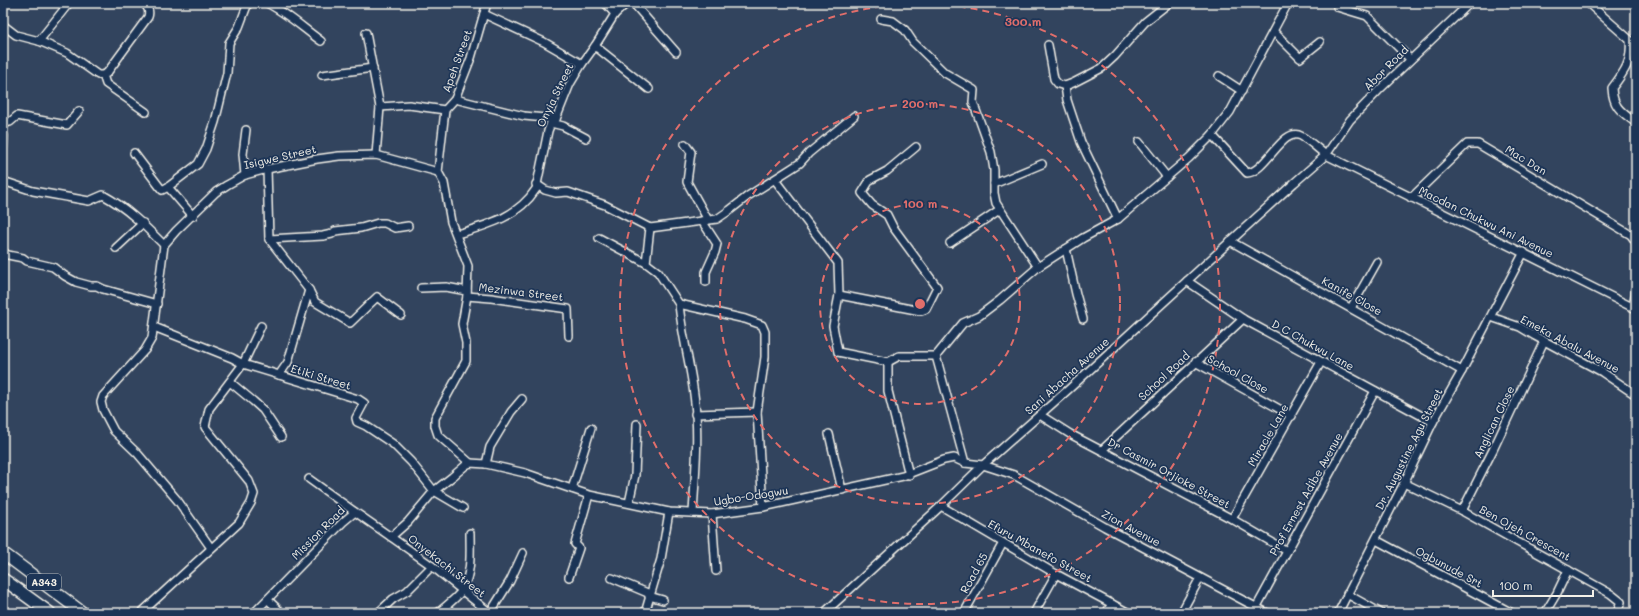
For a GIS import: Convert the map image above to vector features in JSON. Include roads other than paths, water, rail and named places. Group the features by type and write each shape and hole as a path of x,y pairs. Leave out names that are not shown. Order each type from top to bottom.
{"highway":[{"name":"A343","path":"3,553 83,613"},
{"name":"A343","path":"3,579 50,613"}],"street":[{"path":"39,41 69,3"},
{"path":"3,25 16,35 39,41 67,52 98,75 103,75 107,73 148,17 150,13 148,7 144,3"},
{"path":"134,153 161,189 168,187 198,164 206,149 215,122 228,73 230,43 239,27 248,3"},
{"path":"267,3 286,14 321,40"},
{"name":"Apeh Street","path":"445,110 455,99 471,58 487,3"},
{"path":"605,3 615,14"},
{"name":"Onyia Street","path":"457,234 494,223 511,214 532,194 536,188 543,162 544,150 554,121 570,84 615,14 627,3"},
{"path":"633,3 676,52"},
{"path":"1048,45 1054,79 1058,84 1065,86 1102,68 1115,56 1145,22 1169,3"},
{"path":"936,356 963,323 979,316 1038,267 1118,219 1167,177 1212,135 1230,112 1251,71 1274,32 1288,3"},
{"path":"1458,3 1464,9"},
{"name":"Abor Road","path":"1326,156 1350,120 1410,59 1470,3"},
{"path":"1588,3 1633,39 1632,53 1625,71 1612,88 1612,99 1619,110 1636,123"},
{"path":"1337,7 1367,16 1410,59"},
{"path":"484,14 544,42 582,64"},
{"path":"882,19 893,21 899,25 905,30 913,42 945,73 974,90 973,102 991,152 994,170 996,203 999,210 1038,267"},
{"path":"1274,32 1300,58 1320,42"},
{"path":"366,33 380,107 376,155"},
{"path":"595,46 649,89"},
{"path":"322,75 373,68"},
{"path":"103,75 106,84 146,112"},
{"path":"1219,76 1242,91"},
{"path":"1065,86 1069,106 1081,142 1118,219"},
{"path":"455,99 524,116 554,121 586,138"},
{"path":"380,107 410,105 445,110 438,172 444,183 451,222 457,234 468,266 467,294 462,324 466,343 466,361 435,418 435,426 438,435 472,463"},
{"path":"3,124 10,122 16,116 67,125 79,111"},
{"path":"536,184 544,190 556,193 568,192 594,201 650,228 705,221 724,215 748,196 800,163 809,153 854,116"},
{"path":"246,130 243,154 246,175"},
{"path":"3,134 3,150"},
{"name":"Macdan Chukwu Ani Avenue","path":"1212,135 1247,173 1259,166 1290,135 1300,135 1326,156 1524,252 1635,308"},
{"path":"1139,142 1167,177"},
{"name":"Mac Dan","path":"1411,198 1467,144 1473,143 1478,144 1631,235 1636,242"},
{"path":"685,144 691,152 687,182 717,244 706,272 706,282"},
{"path":"839,295 878,304 921,311 926,309 938,287 893,227 887,215 872,205 862,193 870,180 887,170 916,147"},
{"name":"Isigwe Street","path":"164,245 176,231 216,192 246,175 267,169 317,158 376,155 438,172"},
{"name":"Sani Abacha Avenue","path":"824,613 941,506 983,465 1326,156"},
{"path":"994,184 1042,164"},
{"path":"267,169 269,239 309,290 315,302 350,323 377,297 401,314"},
{"path":"775,180 838,263 839,295 833,326 838,352 888,362 899,356 936,356"},
{"path":"3,182 33,191 89,201 103,195 119,203 143,223 164,245 152,338 145,350 103,396 103,410 114,431 138,454 172,495 211,548"},
{"path":"168,187 193,216"},
{"path":"950,243 999,210"},
{"path":"116,248 143,223"},
{"path":"269,239 323,236 332,234 336,231 384,223 396,228 408,226"},
{"path":"646,263 650,228"},
{"path":"598,238 646,263 658,272 679,304 681,327 695,402 697,447 693,513"},
{"name":"Kanife Close","path":"1230,241 1462,371"},
{"path":"1066,249 1077,301 1084,319"},
{"path":"3,252 8,255 23,258 27,261 53,267 65,276 81,284 97,286 157,304"},
{"name":"Dr. Augustine Agu Street","path":"1338,613 1376,540 1433,422 1491,318 1524,252"},
{"path":"1351,308 1377,262"},
{"name":"D C Chukwu Lane","path":"1187,281 1243,319 1433,422"},
{"path":"421,288 446,287 467,294"},
{"path":"1635,308 1636,289"},
{"path":"279,376 288,362 309,290"},
{"name":"Mezinwa Street","path":"467,294 568,309 570,336"},
{"path":"679,304 745,319 762,325 765,332 765,357 757,412 763,507"},
{"name":"Emeka Abalu Avenue","path":"1491,318 1520,327 1607,376 1636,395"},
{"name":"School Road","path":"1102,450 1243,319"},
{"path":"141,613 239,523 251,503 254,494 249,481 205,427 209,409 243,364 261,326"},
{"name":"Etiki Street","path":"154,327 232,358 243,364 358,399 364,403 356,418 357,422 366,426 393,444 411,462 434,491"},
{"name":"Anglican Close","path":"1462,511 1493,450 1544,341"},
{"path":"936,356 965,462"},
{"path":"888,362 888,391 909,474"},
{"name":"School Close","path":"1195,362 1292,416"},
{"name":"Miracle Lane","path":"1232,519 1292,416 1321,362"},
{"path":"230,382 263,410 281,437"},
{"name":"Prof Ernest Adibe Avenue","path":"1256,608 1375,391"},
{"path":"486,464 490,447 511,412 522,399"},
{"path":"695,414 757,412"},
{"name":"Dr Casmir Orjioke Street","path":"1040,415 1070,434 1232,519 1287,551"},
{"path":"629,503 635,475 637,424"},
{"path":"572,489 591,428"},
{"path":"829,434 842,490"},
{"name":"Ugbo-Odogwu","path":"472,463 486,464 525,473 588,495 669,512 712,514 763,507 842,490 909,474 949,458 983,465"},
{"path":"391,537 408,522 434,491 466,464 472,463"},
{"name":"Zion Avenue","path":"983,465 1014,475 1105,527 1267,613"},
{"path":"309,479 355,512"},
{"name":"Ben Ojeh Crescent","path":"1404,483 1462,511 1619,600 1621,602 1617,613"},
{"path":"434,491 463,508"},
{"path":"570,577 579,548 575,544 588,495"},
{"name":"Efuru Mbanefo Street","path":"941,506 1056,574 1129,613"},
{"name":"Mission Road","path":"254,613 343,522 355,512 391,537"},
{"path":"645,613 661,559 669,512"},
{"path":"712,514 716,571"},
{"path":"438,613 461,591 469,571 470,533"},
{"name":"Onyekachi Street","path":"391,537 432,566 490,613"},
{"name":"Ogbunude Srt","path":"1376,540 1512,613"},
{"name":"Road 65","path":"964,613 1003,543"},
{"path":"490,613 510,581 523,553"},
{"path":"378,613 393,598 407,591 432,566"},
{"path":"1545,613 1568,570"},
{"path":"1034,613 1056,574"},
{"path":"612,578 663,600"},
{"path":"1181,613 1200,578"},
{"path":"1348,594 1381,613"},
{"path":"268,600 282,613"},
{"path":"1106,613 1112,604"}]}
